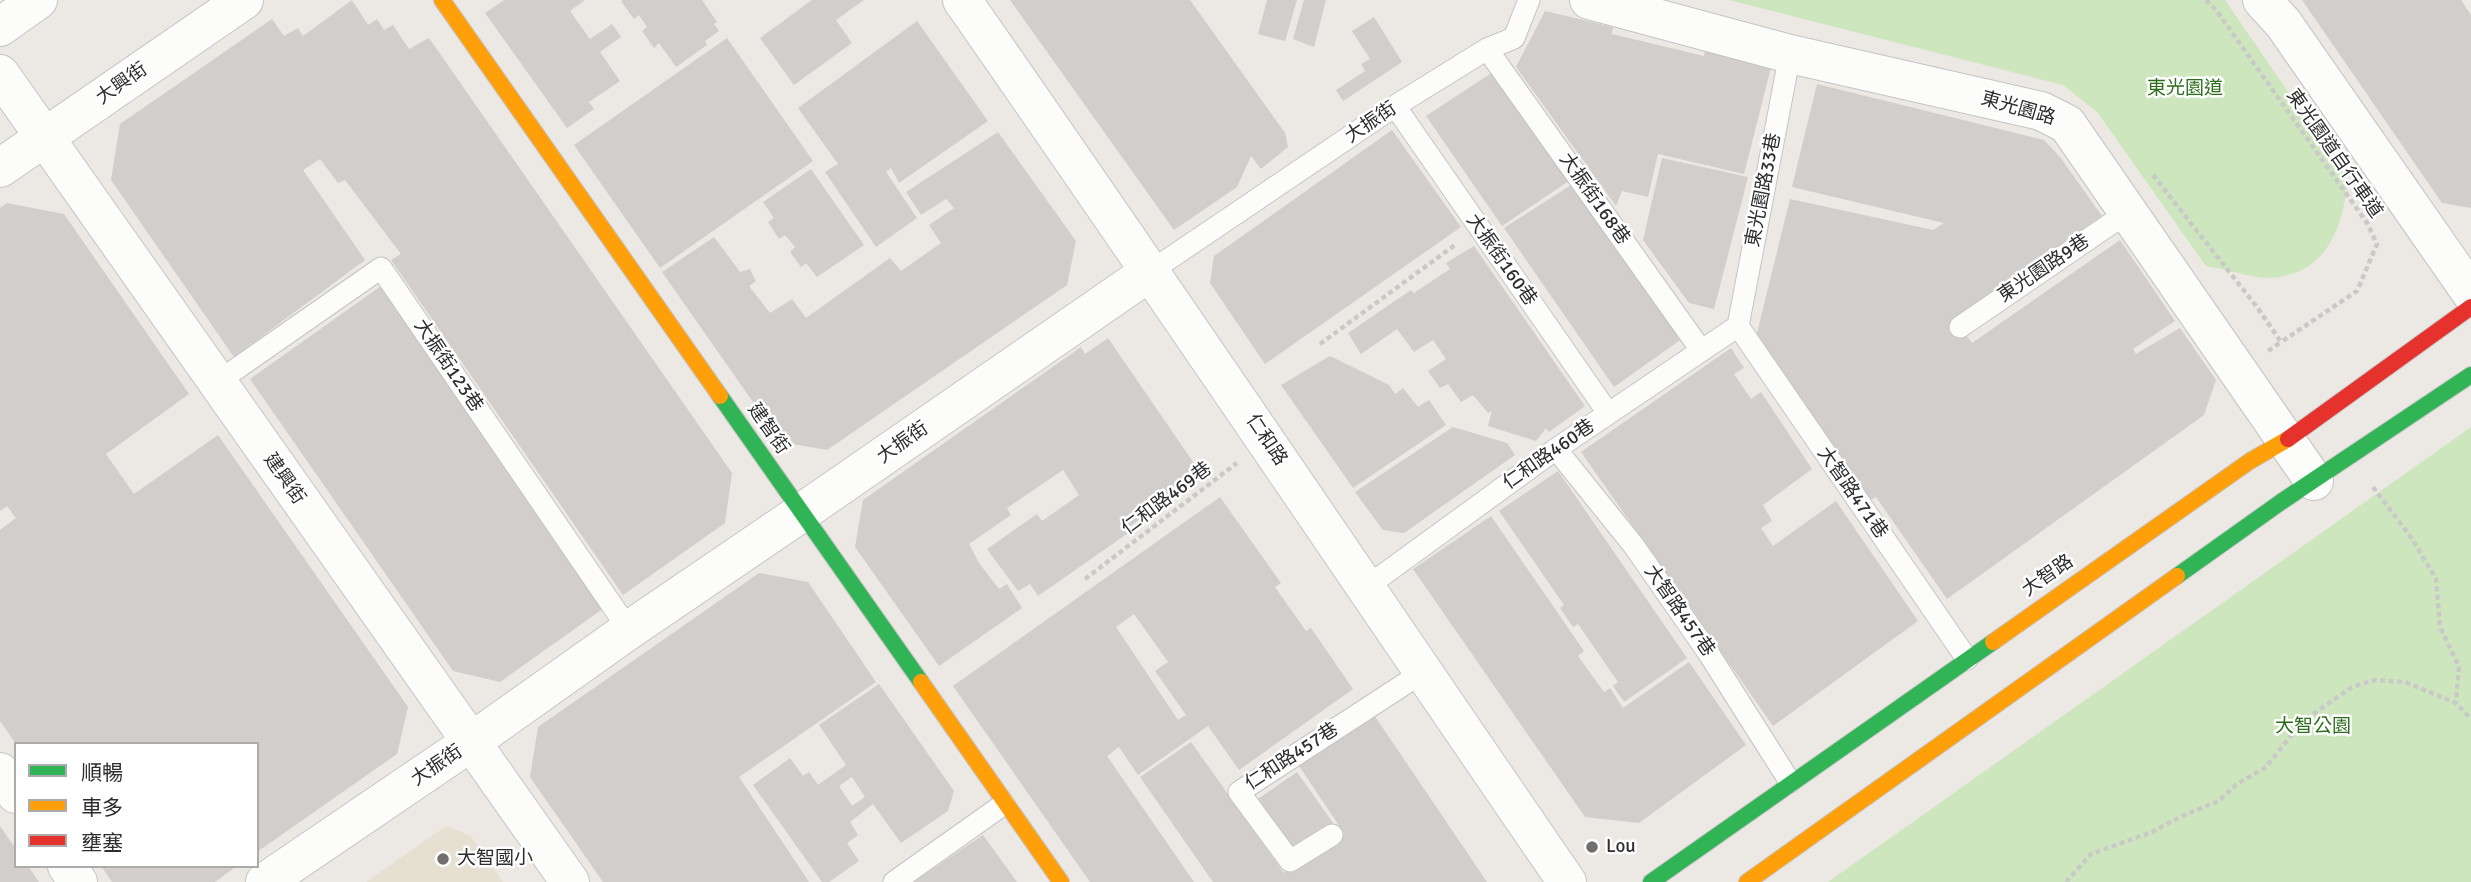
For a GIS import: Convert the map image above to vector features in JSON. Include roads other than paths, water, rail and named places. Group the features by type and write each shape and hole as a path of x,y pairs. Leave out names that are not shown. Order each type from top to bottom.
{"street":[{"path":"0,27 38,0"},
{"name":"大興街","path":"0,168 244,0"},
{"name":"建智街","path":"442,0 1061,882"},
{"name":"仁和路","path":"962,0 1151,271 1567,882"},
{"name":"東光園路","path":"1589,0 1790,54 2041,111 2067,124 2314,481"},
{"path":"2262,0 2283,23 2471,293"},
{"name":"建興街","path":"0,74 570,882"},
{"name":"大振街","path":"265,882 471,743 629,630 1151,271"},
{"name":"大智路","path":"1651,882 2250,461 2286,440 2471,307"},
{"path":"1747,882 2314,481 2471,375"},
{"path":"0,772 14,791"}],"lane":[{"name":"大振街","path":"1151,271 1395,106 1487,49 1514,38 1529,0"},
{"name":"大振街168巷","path":"1487,49 1701,350"},
{"name":"東光園路33巷","path":"1738,326 1790,54"},
{"name":"大振街160巷","path":"1395,106 1608,413"},
{"name":"東光園路9巷","path":"1960,327 2128,212"},
{"name":"大振街123巷","path":"216,383 381,268 629,630"},
{"name":"仁和路460巷","path":"1365,588 1556,449 1738,326"},
{"name":"大智路471巷","path":"1738,326 1966,659"},
{"name":"大智路457巷","path":"1556,449 1656,577 1707,651 1790,782"},
{"name":"仁和路457巷","path":"1332,835 1290,861 1240,792 1423,672"},
{"path":"894,882 1004,804"}],"place":[{"name":"Lou","path":"1592,847"},
{"name":"大智國小","path":"443,859"}],"park label":[{"name":"東光園道","path":"2185,89"},
{"name":"大智公園","path":"2313,727"}]}
